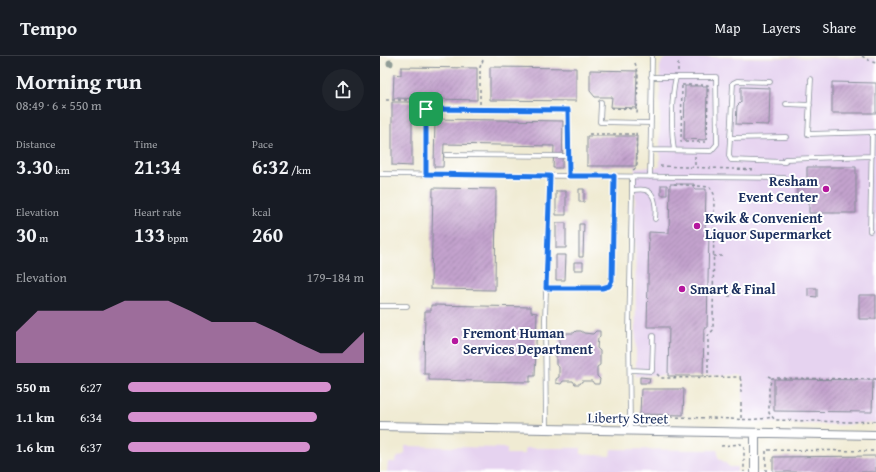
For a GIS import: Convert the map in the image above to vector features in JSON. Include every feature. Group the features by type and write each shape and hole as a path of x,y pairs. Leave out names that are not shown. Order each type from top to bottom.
{"street":[{"name":"Liberty Street","path":"380,426 876,435"},
{"path":"755,433 755,472"}],"lane":[{"path":"650,177 652,56"},
{"path":"674,150 673,97 677,76"},
{"path":"650,150 711,151 717,144 716,77 651,77"},
{"path":"811,79 808,134 874,133 870,231"},
{"path":"770,82 737,81 733,83 729,156 731,160 785,160 872,156"},
{"path":"601,102 600,122 651,123"},
{"path":"786,104 810,105"},
{"path":"426,174 426,109 568,110 569,176"},
{"path":"730,138 786,137"},
{"path":"446,155 568,156"},
{"path":"380,174 785,178"},
{"path":"546,429 545,319 550,176"},
{"path":"546,288 602,288 609,286 612,280 614,176"},
{"path":"630,431 632,176"},
{"path":"632,190 646,190 650,193 656,206 655,219"},
{"path":"380,306 407,306"},
{"path":"630,370 652,371 653,336"}],"path":[{"path":"862,56 876,63"},
{"path":"480,109 480,67 483,60"},
{"path":"635,62 638,72 637,116"},
{"path":"677,76 678,63"},
{"path":"682,85 708,86 707,142 694,142 681,142 682,85"},
{"path":"386,100 414,100 426,109"},
{"path":"611,108 637,109"},
{"path":"631,171 636,168 636,127"},
{"path":"589,134 636,134"},
{"path":"694,156 695,168"},
{"path":"660,166 757,170"},
{"path":"673,184 710,187 714,194 713,330 708,336 708,377"},
{"path":"713,256 722,256"},
{"path":"728,296 732,296 732,290"},
{"path":"768,376 772,378 876,379"},
{"path":"661,378 740,377 741,394"},
{"path":"772,378 769,388 768,413 775,420 848,422 876,421"},
{"path":"741,403 741,419"},
{"path":"642,417 741,419 772,417"},
{"path":"722,446 741,444 744,447 744,472"},
{"path":"766,472 766,450 876,451"}],"shaded area":[{"path":"666,58 876,58 876,423 838,425 743,422 743,379 741,375 636,376 635,167 660,167 660,67 662,61"},
{"path":"405,446 507,448 507,454 525,454 525,448 581,448 581,454 610,456 611,449 718,450 718,457 730,467 737,467 737,472 387,472 388,462 395,462 398,457 405,454"}],"building":[{"path":"401,67 477,68 477,100 393,98 394,74 401,75"},
{"path":"490,67 576,68 576,101 490,100"},
{"path":"590,70 637,71 636,108 611,107 612,97 595,97 590,91"},
{"path":"832,82 876,83 876,113 832,113"},
{"path":"685,86 707,86 706,140 684,139"},
{"path":"741,87 770,88 769,125 736,124 737,106 741,102"},
{"path":"392,102 412,102 412,166 392,165"},
{"path":"435,119 563,121 562,168 553,168 554,146 444,144 443,167 434,167"},
{"path":"587,136 637,136 636,166 587,166"},
{"name":"Resham Event Center","path":"807,167 856,167 856,213 809,213 809,195 797,195 797,183 807,183"},
{"path":"670,184 694,184 694,189 706,189 705,233 709,233 707,328 704,328 703,376 668,376 669,327 647,327 649,232 669,233"},
{"path":"661,185 667,185 667,195 661,195"},
{"path":"433,188 496,189 495,290 431,289"},
{"path":"579,189 584,189 584,202 579,202"},
{"path":"556,191 566,191 566,215 556,215"},
{"path":"556,223 566,223 566,248 556,248"},
{"path":"579,224 584,224 583,257 579,257"},
{"path":"556,255 566,255 565,280 556,280"},
{"path":"574,262 583,262 583,270 574,270"},
{"path":"808,288 817,288 817,297 808,296"},
{"path":"859,295 876,295 876,319 859,319"},
{"path":"431,305 531,307 531,312 537,313 535,376 530,376 530,382 429,380 429,374 424,374 425,311 431,311"},
{"path":"557,330 564,333 581,331 584,333 593,334 596,331 600,331 597,348 600,351 600,365 597,367 597,376 600,379 599,384 594,384 592,381 582,381 580,384 575,384 573,381 563,381 561,384 556,383 556,379 559,377 559,367 556,365 556,350 559,348 559,337 557,335"},
{"path":"640,377 650,378 649,383 640,383"},
{"path":"774,379 873,380 872,412 774,411"},
{"path":"641,389 684,389 683,415 640,414"},
{"path":"876,456 876,472 773,472 773,457"}],"place":[{"name":"Resham Event Center","path":"826,189"},
{"name":"Kwik & Convenient Liquor Supermarket","path":"697,226"},
{"name":"Smart & Final","path":"682,289"},
{"name":"Fremont Human Services Department","path":"455,341"}],"route":[{"path":"426,109 568,110 569,176 614,176 612,280 609,286 602,288 546,288 550,176 426,174 426,109"}]}
